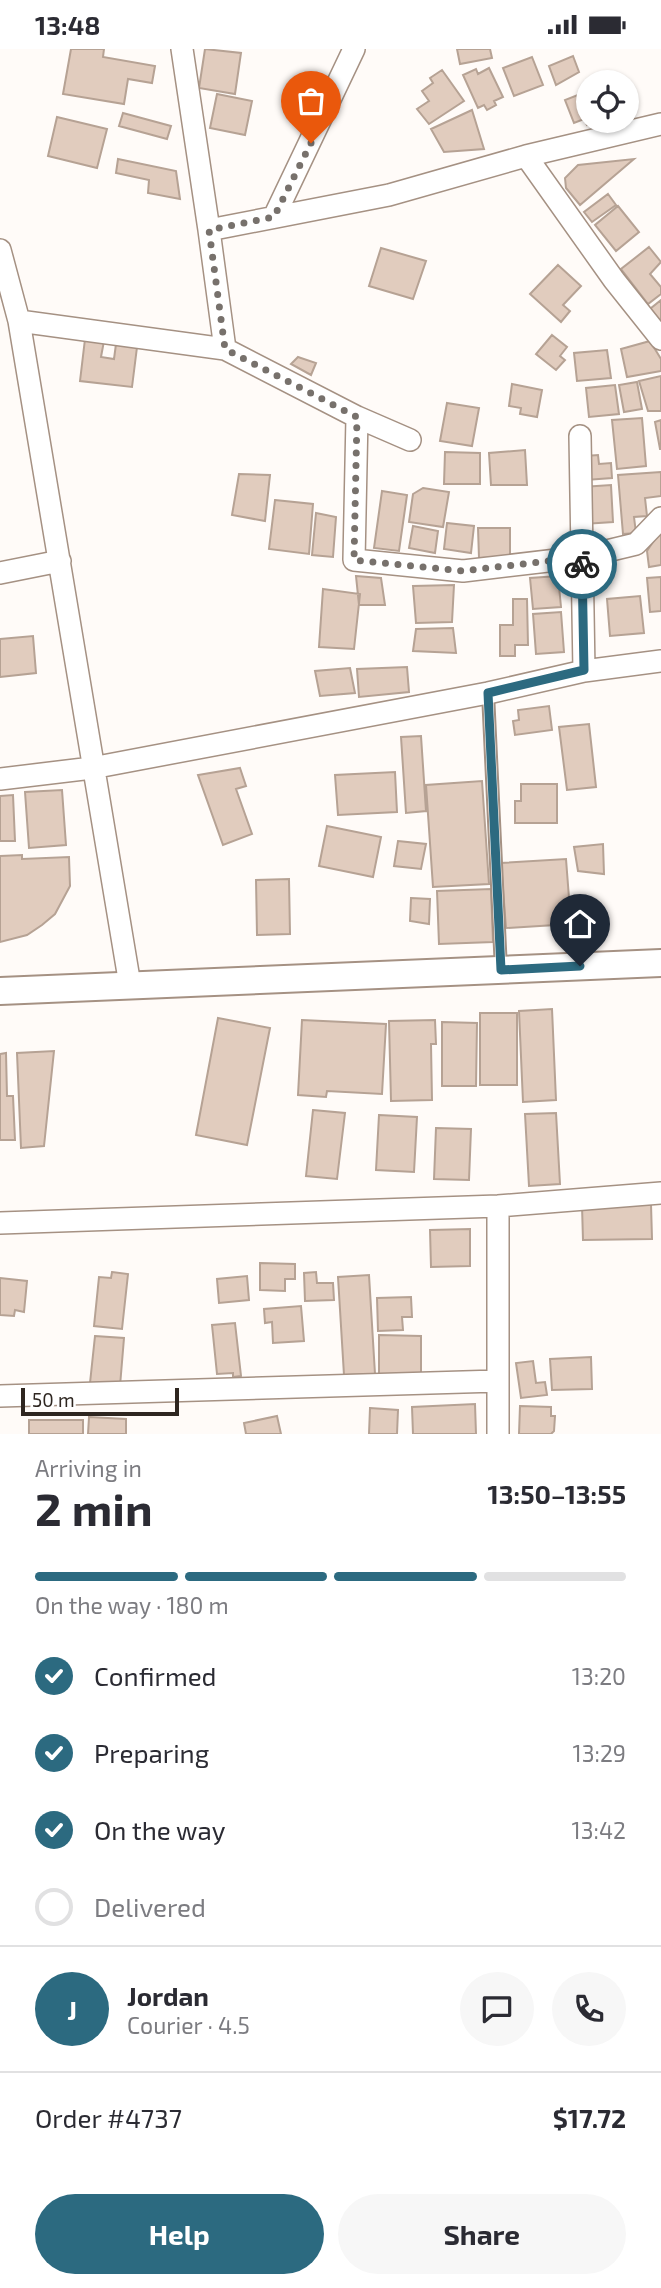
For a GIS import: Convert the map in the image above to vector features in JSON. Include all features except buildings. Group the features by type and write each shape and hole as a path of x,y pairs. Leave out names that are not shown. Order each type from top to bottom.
{"street":[{"path":"182,49 225,349"},
{"path":"274,217 356,51"},
{"path":"209,230 389,195 526,156 661,124"},
{"path":"526,156 614,280 661,339"},
{"path":"0,250 19,321 130,985"},
{"path":"19,321 225,349 357,417 410,440"},
{"path":"357,417 354,560 463,571 582,557 636,544 661,519"},
{"path":"580,436 584,670"},
{"path":"0,573 60,561"},
{"path":"0,779 92,768 488,693 584,670 661,661"},
{"path":"0,991 501,970 660,969"},
{"path":"0,1223 498,1206 661,1193"},
{"path":"498,1206 498,1434"},
{"path":"0,1396 496,1381"}],"lane":[{"path":"488,693 501,970"}],"way so far":[{"path":"311,143 274,217 209,230 225,349 357,417 354,560 463,571 582,557 582,564"}],"route":[{"path":"580,966 501,970 488,693 584,670 582,564"}]}
